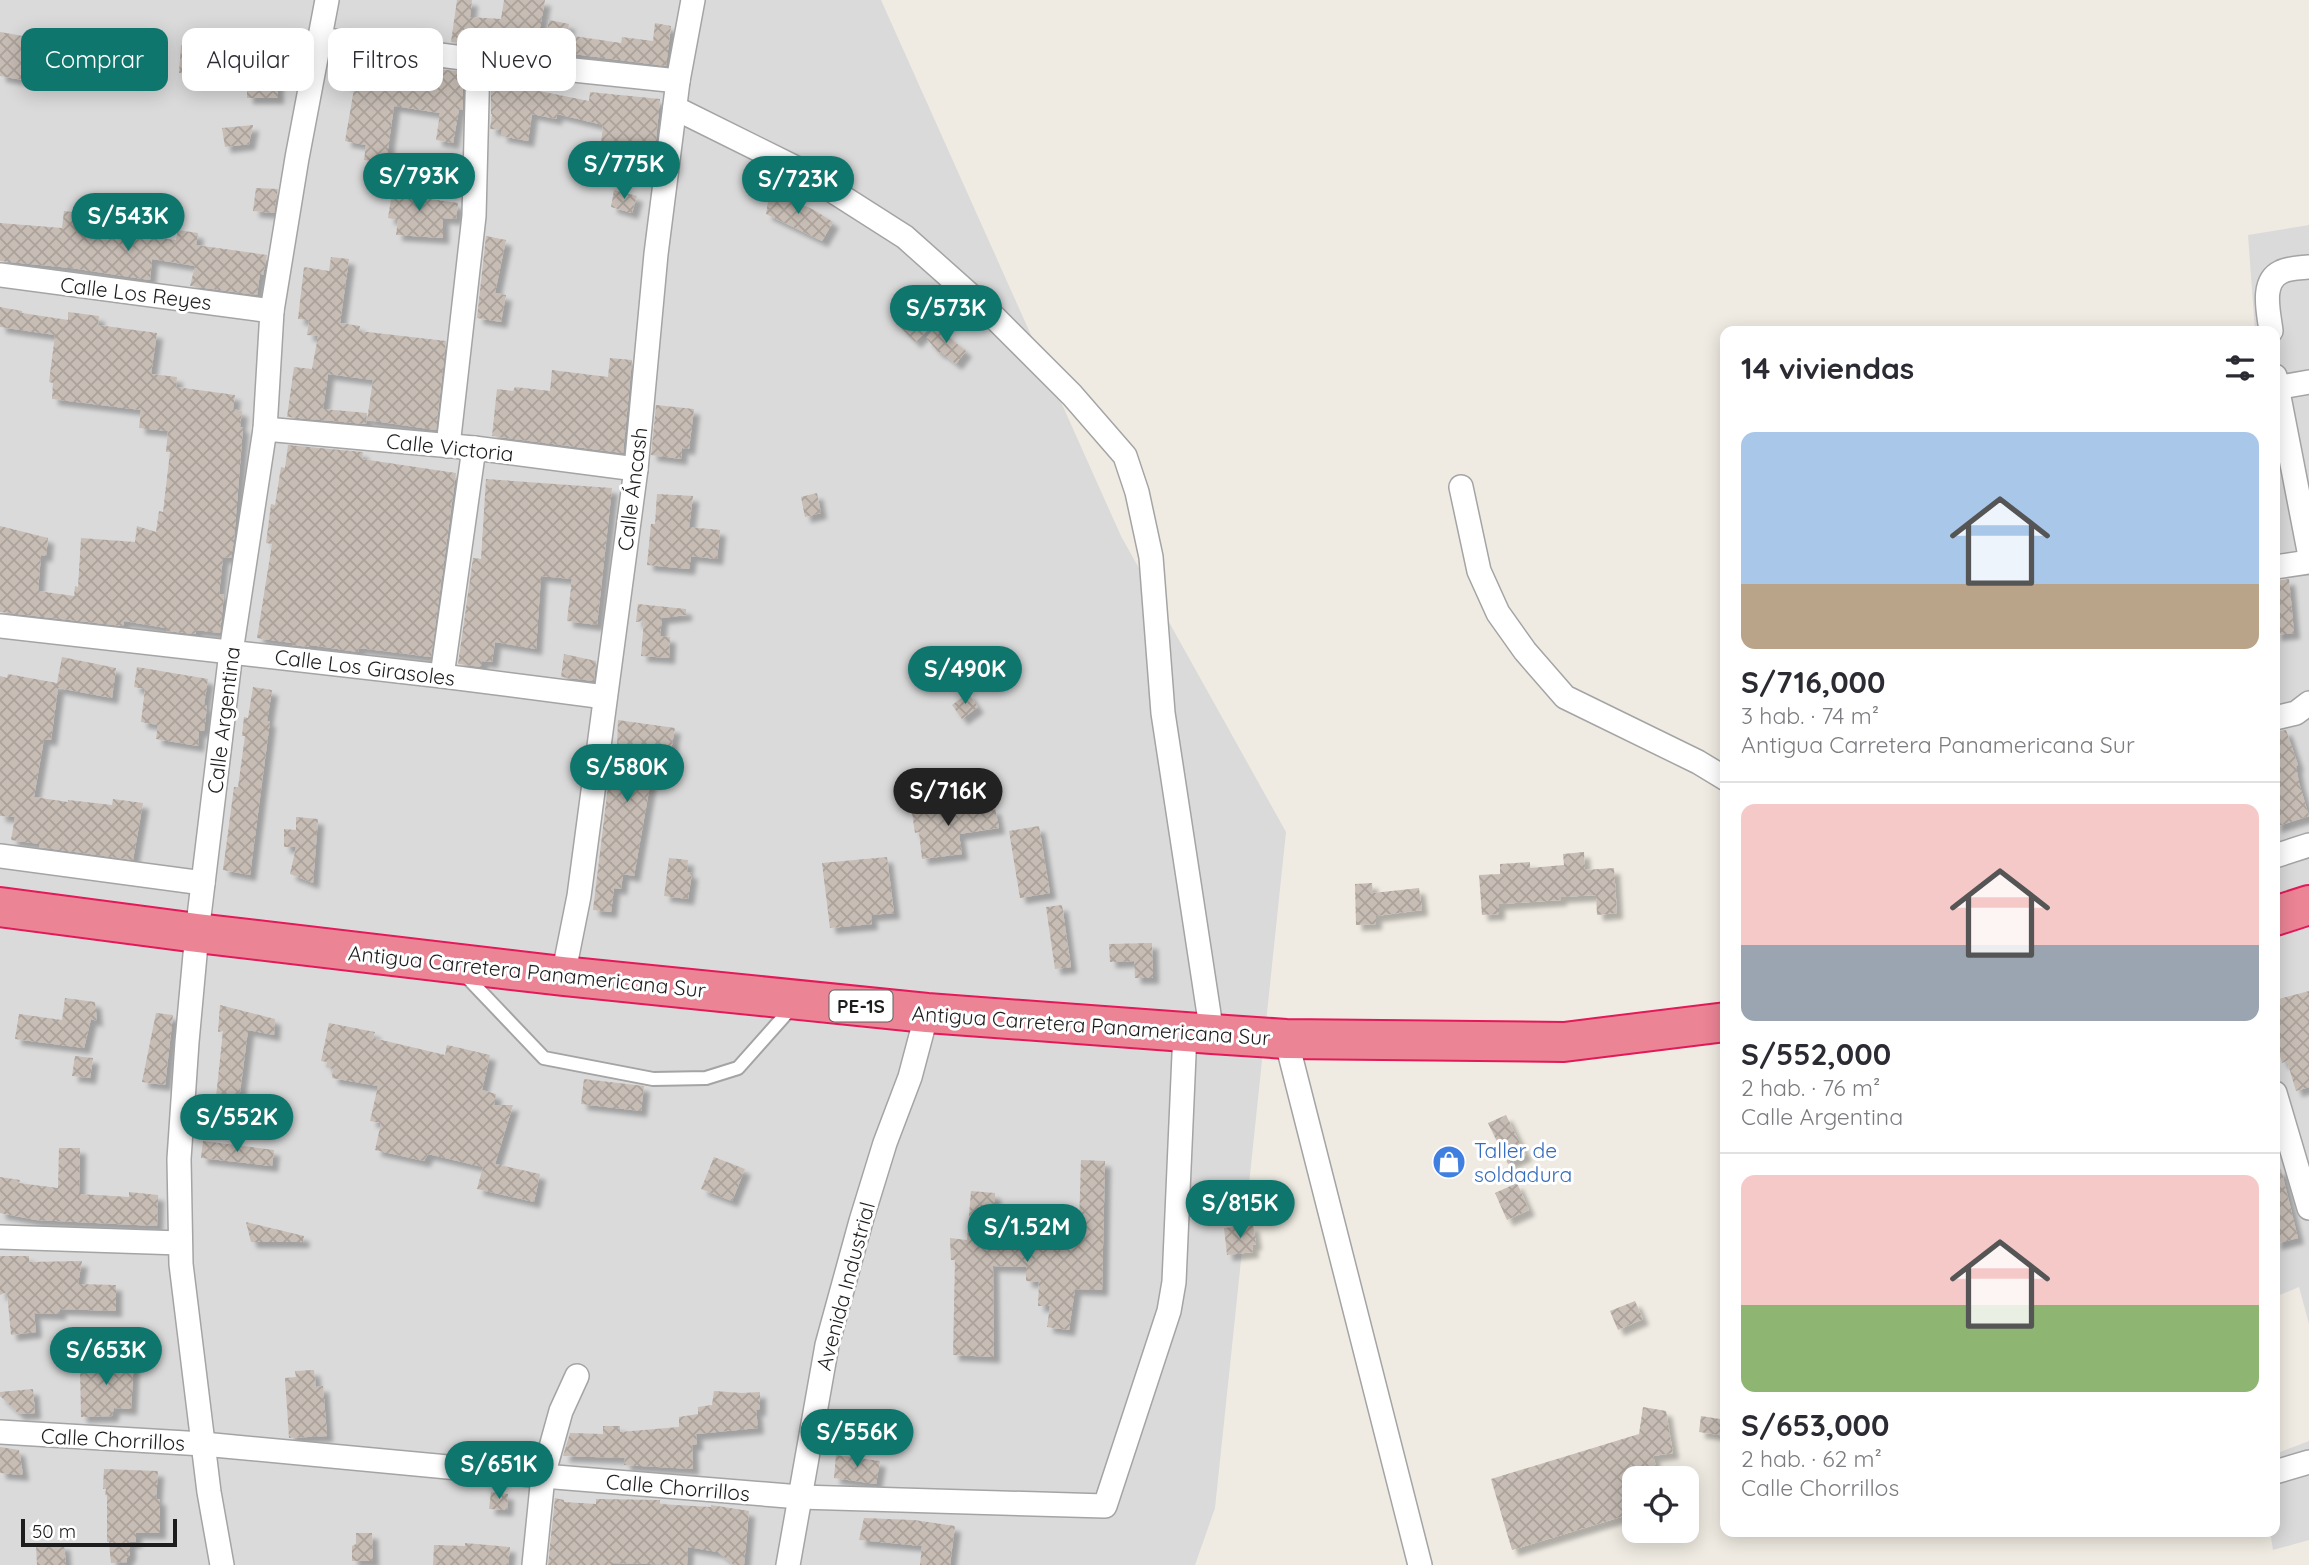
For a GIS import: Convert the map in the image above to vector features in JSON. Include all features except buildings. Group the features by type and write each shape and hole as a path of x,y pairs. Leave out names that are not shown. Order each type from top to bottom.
{"highway":[{"path":"2280,914 2309,905"},
{"name":"Antigua Carretera Panamericana Sur","path":"0,907 563,976 927,1013 1286,1039 1563,1042 1720,1023"}],"street":[{"name":"Calle Argentina","path":"222,1565 209,1492 181,1264 179,1159 197,933 231,652 265,429 272,311 327,0"},
{"name":"Calle Áncash","path":"563,976 579,896 636,469 656,254 678,81 693,0"},
{"path":"318,39 457,57"},
{"path":"576,70 678,81"},
{"path":"448,446 474,216 477,91"},
{"path":"675,108 800,170 905,237 997,320 1072,395 1125,456 1137,492 1151,557 1163,713 1199,1033"},
{"path":"2270,326 2267,297 2271,281 2283,271 2309,267"},
{"name":"Calle Los Reyes","path":"0,275 272,311"},
{"path":"2280,384 2309,382"},
{"path":"2280,409 2309,551"},
{"name":"Calle Victoria","path":"265,429 474,448 636,469"},
{"path":"442,676 474,448"},
{"path":"1461,487 1479,571 1498,613 1525,650 1566,697 1720,775"},
{"path":"2280,566 2309,562"},
{"name":"Calle Los Girasoles","path":"0,626 605,697"},
{"path":"2280,717 2296,713 2309,703"},
{"path":"2280,854 2309,845"},
{"path":"0,856 203,883"},
{"name":"Avenida Industrial","path":"788,1565 828,1345 860,1221 910,1077 927,1013"},
{"name":"Calle Chorrillos","path":"0,1432 203,1444 800,1497 1105,1506 1168,1311 1174,1282 1199,1033"},
{"path":"1286,1039 1420,1565"},
{"path":"2280,1107 2309,1208"},
{"path":"0,1237 180,1243"},
{"path":"534,1565 543,1476 561,1411 578,1376"},
{"path":"2280,1471 2309,1462"}],"lane":[{"path":"454,964 544,1058 653,1079 706,1078 738,1068 799,999"}],"shaded area":[{"path":"0,0 881,0 1121,536 1286,832 1215,1508 1195,1565 0,1565"},
{"path":"2309,225 2309,1324 2299,1287 2280,1295 2280,326 2255,326 2248,235"},
{"path":"2309,1441 2309,1540 2273,1550 2271,1537 2280,1537 2280,1452"}],"place":[{"name":"Taller de soldadura","path":"1449,1162"}]}
